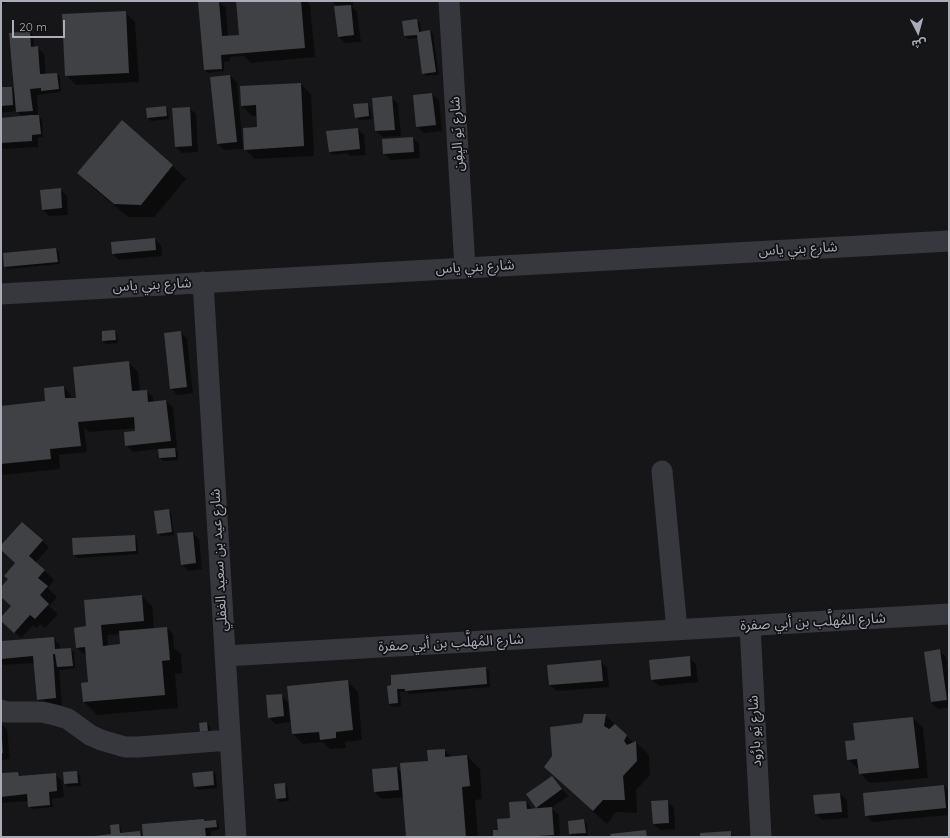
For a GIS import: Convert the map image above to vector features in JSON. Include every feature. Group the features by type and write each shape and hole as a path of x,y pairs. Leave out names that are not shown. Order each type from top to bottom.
{"street":[{"name":"شارع يَو اليِفِن","path":"449,1 465,268"},
{"name":"شارع بني ياس","path":"1,294 949,241"},
{"name":"شارع عيد بن سعيد الغفلي","path":"202,282 236,837"},
{"path":"662,471 677,630"},
{"name":"شارع المُهلَّب بن أبي صفرة","path":"225,656 949,614"},
{"name":"شارع يَو بارُود","path":"750,626 761,837"},
{"path":"1,710 6,712 42,712 55,714 68,719 101,740 125,747 230,740"}],"building":[{"path":"219,1 222,36 239,35 236,1 301,1 305,48 221,55 222,69 204,70 198,2"},
{"path":"351,5 354,35 338,37 334,6"},
{"path":"126,11 129,73 65,76 62,14"},
{"path":"417,19 419,32 430,30 436,72 422,74 417,35 404,36 402,21"},
{"path":"30,31 31,47 38,46 40,74 57,73 59,89 41,91 41,88 30,89 33,111 16,112 9,33"},
{"path":"230,75 237,142 217,144 210,77"},
{"path":"301,83 304,146 244,150 243,128 257,127 256,105 241,106 240,86"},
{"path":"1,87 12,87 13,105 1,106"},
{"path":"432,93 436,125 416,127 413,95"},
{"path":"392,96 395,130 375,131 372,98"},
{"path":"368,103 369,116 355,118 353,104"},
{"path":"166,106 167,116 147,118 146,108"},
{"path":"190,107 192,146 175,147 172,108"},
{"path":"39,115 41,134 32,135 32,141 1,143 1,118"},
{"path":"122,120 173,165 141,205 114,204 77,173"},
{"path":"358,128 360,149 329,152 326,131"},
{"path":"413,137 414,152 383,154 382,139"},
{"path":"61,188 62,208 42,210 40,190"},
{"path":"155,238 156,250 112,254 111,242"},
{"path":"56,248 58,262 4,267 3,253"},
{"path":"115,330 116,340 102,341 102,331"},
{"path":"181,331 187,387 170,389 164,333"},
{"path":"129,361 132,391 147,390 148,402 166,400 171,441 125,446 124,432 135,431 134,417 78,422 81,446 50,449 51,459 1,464 1,406 45,401 44,388 64,386 65,398 76,398 73,367"},
{"path":"175,448 176,457 159,458 158,449"},
{"path":"169,509 172,532 157,534 154,511"},
{"path":"22,522 43,540 29,556 45,570 38,578 48,586 40,595 49,604 35,619 30,615 14,633 1,621 1,617 11,606 1,597 1,587 8,579 4,576 15,563 1,550 1,545"},
{"path":"193,532 196,563 181,565 177,533"},
{"path":"135,535 136,551 73,555 72,538"},
{"path":"142,595 144,621 101,625 103,646 120,644 119,631 167,627 170,660 162,661 165,695 83,702 81,683 88,682 85,647 76,648 74,628 86,626 84,600"},
{"path":"54,637 55,649 71,648 73,666 57,667 55,654 53,654 56,698 37,700 33,656 1,659 1,641"},
{"path":"940,649 947,700 931,702 924,652"},
{"path":"690,656 691,676 651,680 649,660"},
{"path":"601,660 603,681 549,685 547,665"},
{"path":"486,667 487,684 405,691 405,689 397,689 398,703 389,704 387,686 391,685 391,675"},
{"path":"348,680 353,730 336,732 336,738 320,740 319,732 292,734 287,686"},
{"path":"282,694 284,716 268,718 266,695"},
{"path":"584,714 606,714 604,726 609,729 615,724 627,735 624,741 627,745 636,741 637,761 623,776 625,800 603,800 593,811 544,767 552,756 550,727 582,723"},
{"path":"913,717 919,768 859,774 857,759 847,760 845,741 855,740 853,723"},
{"path":"207,722 208,731 200,732 199,723"},
{"path":"2,739 3,753 1,753"},
{"path":"445,749 445,757 467,755 470,786 462,787 466,837 406,837 400,763 428,761 427,750"},
{"path":"397,767 399,790 374,792 372,769"},
{"path":"77,771 78,783 64,784 63,772"},
{"path":"213,771 214,785 194,787 192,773"},
{"path":"18,772 19,776 56,773 57,791 49,792 50,805 28,807 27,794 1,797 2,773"},
{"path":"552,776 562,789 536,808 526,794"},
{"path":"285,783 286,798 276,799 274,784"},
{"path":"944,785 946,808 865,816 863,793"},
{"path":"840,793 842,812 815,814 813,795"},
{"path":"668,800 669,823 653,824 651,801"},
{"path":"526,801 527,809 552,807 554,835 493,837 493,830 498,830 497,819 510,818 509,802"},
{"path":"204,819 204,821 216,820 217,827 205,828 206,837 143,837 142,824"},
{"path":"584,819 586,833 569,834 568,821"},
{"path":"119,824 120,833 140,831 141,837 95,837 111,834 110,825"},
{"path":"646,830 647,837 611,837 610,834"},
{"path":"731,831 731,837 700,837 700,833"}]}
